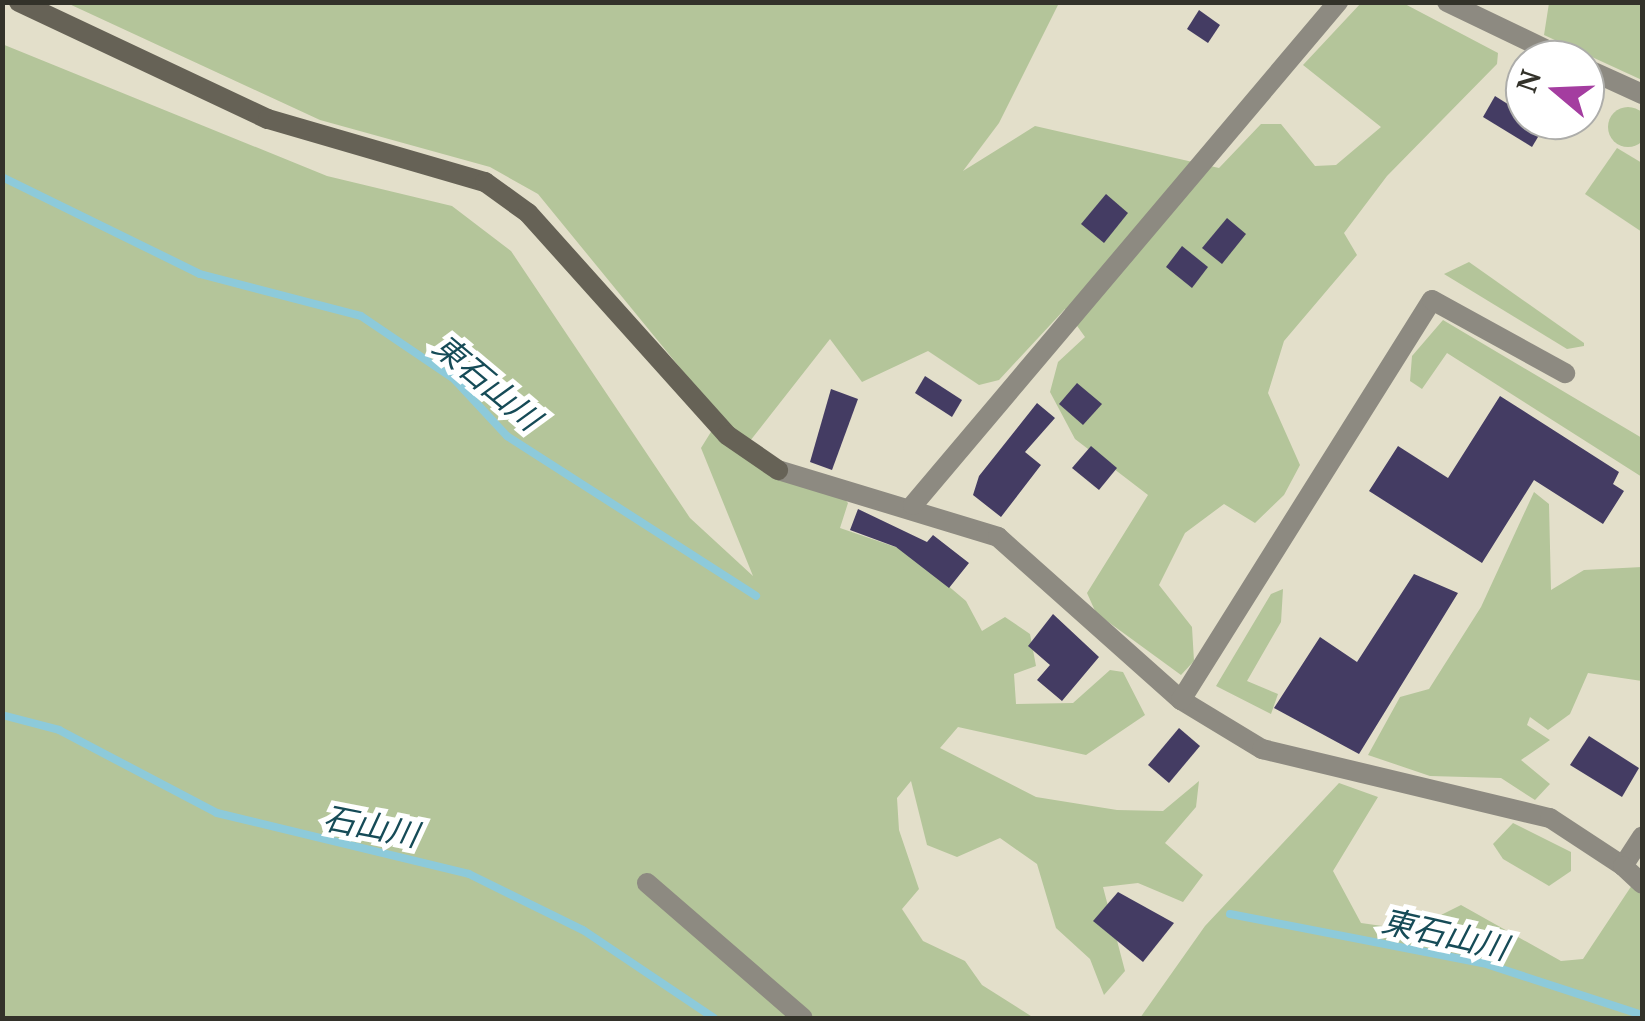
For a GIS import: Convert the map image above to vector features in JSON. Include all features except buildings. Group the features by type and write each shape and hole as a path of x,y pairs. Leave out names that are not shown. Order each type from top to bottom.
{"street":[{"path":"19,2 268,120 485,182 528,213 728,435 778,470 913,505 1026,557 1181,700 1262,750 1550,818 1623,866 1642,884"},
{"path":"913,505 1338,2"},
{"path":"1447,2 1526,40"},
{"path":"1605,77 1642,94"},
{"path":"1181,700 1432,300 1565,373"},
{"path":"1623,866 1642,836"},
{"path":"647,883 803,1018"}],"green space":[{"path":"67,3 1059,3 999,123 963,171 1035,126 1219,168 1261,124 1281,124 1315,166 1336,165 1381,127 1303,65 1361,3 1403,3 1498,53 1497,64 1387,176 1344,233 1357,255 1284,341 1268,393 1300,465 1284,495 1255,523 1224,504 1185,533 1159,585 1192,627 1194,661 1181,675 1096,613 1087,593 1148,495 1075,439 1050,392 1058,362 1085,337 1065,309 999,380 979,385 928,351 862,382 830,339 750,441 726,424 538,194 490,167 320,120"},
{"path":"1549,3 1642,3 1642,80 1605,63 1605,40 1555,40 1544,35"},
{"path":"2,44 327,176 452,206 511,251 690,518 753,576 701,448 714,427 837,491 848,503 840,528 907,551 966,601 982,631 1005,617 1030,634 1036,666 1014,674 1016,704 1073,703 1110,670 1123,672 1145,715 1086,755 958,727 940,748 1036,797 1117,810 1163,811 1199,781 1196,807 1165,843 1203,875 1183,902 1138,883 1103,887 1125,971 1104,995 1090,959 1056,928 1037,864 1000,838 957,857 927,845 911,781 897,798 899,830 919,889 902,909 923,941 965,961 982,985 1034,1018 3,1018"},
{"path":"1628,107 1642,113 1648,127 1642,141 1628,147 1614,141 1608,127 1614,113"},
{"path":"1617,148 1642,163 1642,232 1585,194"},
{"path":"1469,262 1584,346 1567,349 1444,274"},
{"path":"1443,320 1642,438 1642,477 1447,353 1422,389 1410,381 1412,356"},
{"path":"1534,492 1549,504 1551,590 1584,570 1642,567 1642,681 1588,673 1570,714 1548,730 1530,717 1527,725 1550,740 1521,760 1550,784 1535,800 1501,778 1430,776 1368,755 1400,697 1429,689 1481,607"},
{"path":"1283,589 1281,622 1247,681 1278,694 1271,714 1216,686 1271,594"},
{"path":"1339,783 1378,797 1333,871 1361,923 1411,930 1461,905 1561,961 1583,959 1642,870 1642,1018 1140,1018 1205,926"},
{"path":"1513,823 1571,852 1571,871 1549,886 1503,859 1493,844"}],"waterway":[{"name":"東石山川","path":"2,177 200,274 361,316 454,379 507,436 756,596"},
{"name":"石山川","path":"2,715 59,730 217,813 469,874 583,930 714,1018"},
{"name":"東石山川","path":"1230,914 1483,963 1642,1015"}]}
